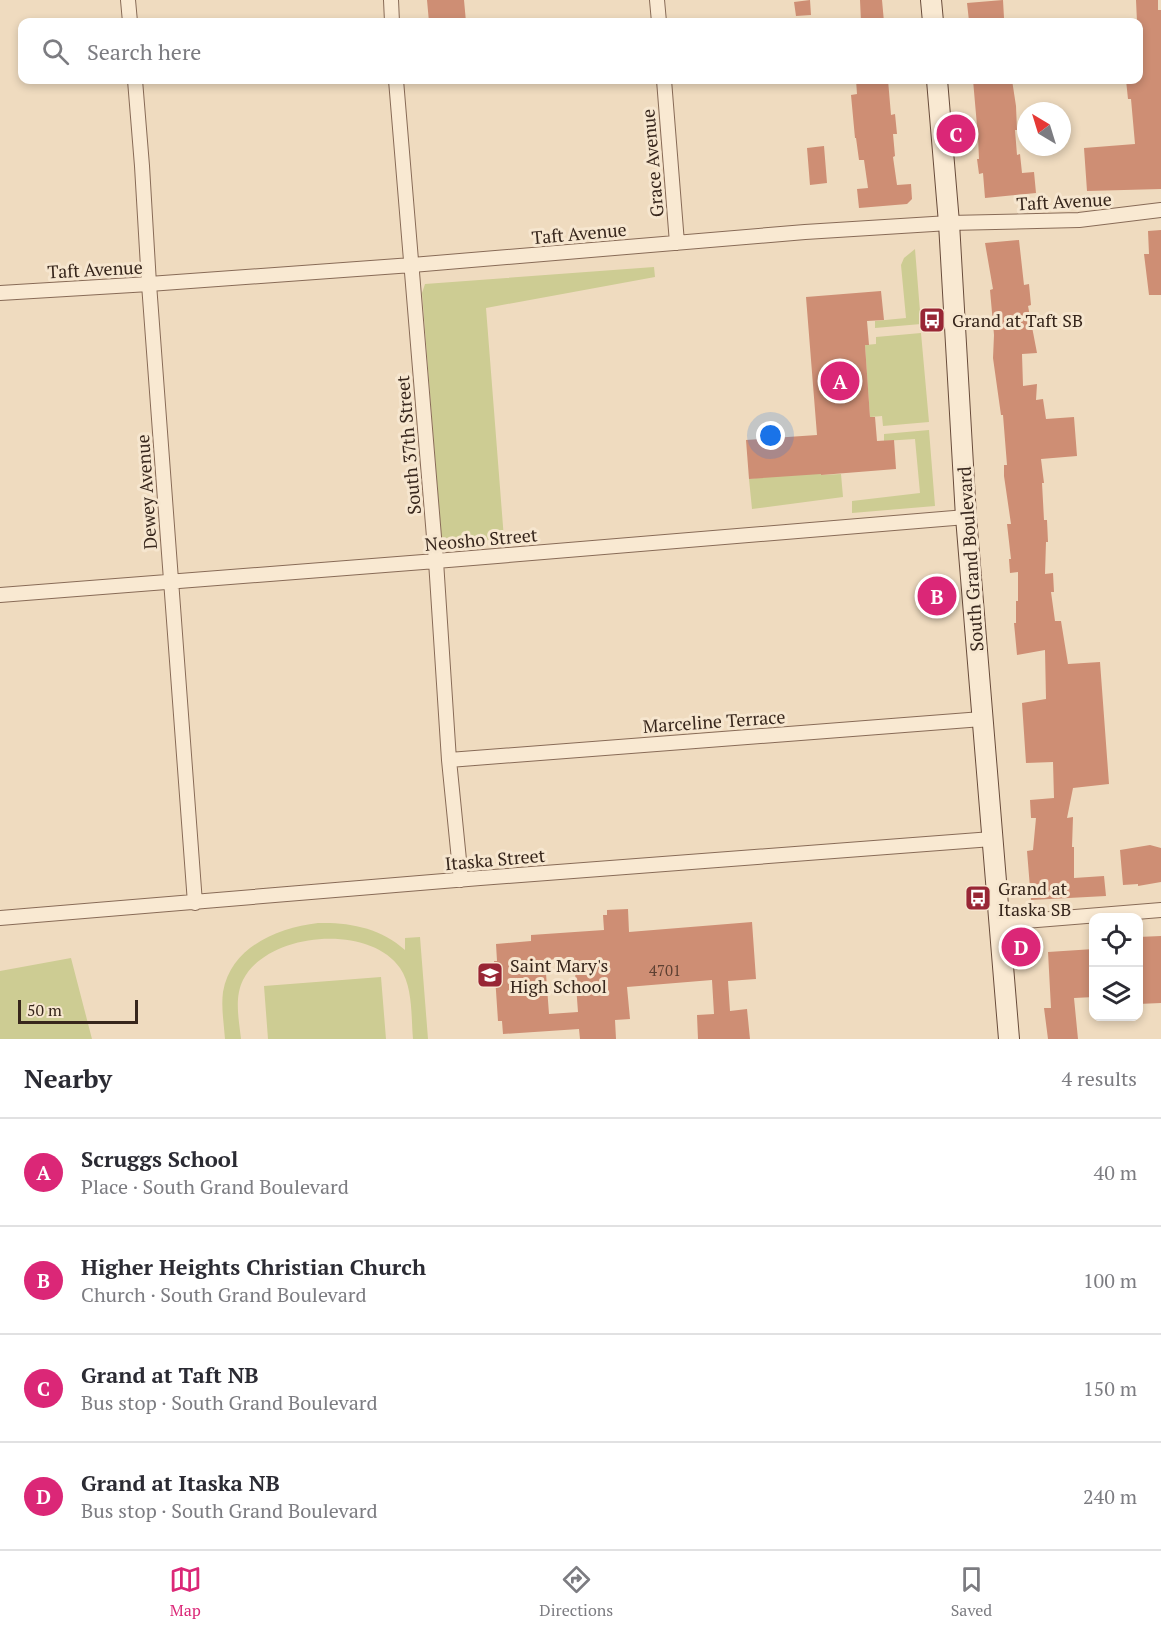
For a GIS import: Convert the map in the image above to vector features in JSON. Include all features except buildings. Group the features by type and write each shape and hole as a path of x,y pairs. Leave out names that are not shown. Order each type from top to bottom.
{"main road":[{"path":"931,0 933,18"},
{"name":"South Grand Boulevard","path":"937,84 949,223 966,517 1009,1039"}],"street":[{"path":"128,0 130,18"},
{"path":"391,0 392,18"},
{"path":"657,0 659,18"},
{"name":"Dewey Avenue","path":"135,84 148,285 195,903"},
{"name":"South 37th Street","path":"396,84 460,880"},
{"name":"Grace Avenue","path":"664,84 677,243"},
{"name":"Taft Avenue","path":"0,293 148,285 412,265 805,232 949,223 1079,220 1161,210"},
{"name":"Neosho Street","path":"0,595 171,583 966,517"},
{"name":"Marceline Terrace","path":"449,760 982,718"},
{"name":"Itaska Street","path":"0,918 992,839"},
{"path":"1000,923 1161,910"}],"shaded area":[{"path":"915,249 921,324 875,328 875,321 906,318 901,265 904,258"},
{"path":"654,267 655,277 486,308 504,539 442,544 422,293 425,284"},
{"path":"921,333 929,422 883,426 882,416 870,417 865,345 876,344 876,337"},
{"path":"929,430 935,506 852,513 852,501 920,493 915,439 884,441 884,434"},
{"path":"820,469 821,475 841,474 843,497 752,509 749,479"},
{"path":"318,923 364,928 386,936 405,950 405,938 420,937 428,1039 413,1039 411,1002 407,984 400,968 385,954 366,944 343,939 319,939 295,943 273,952 255,964 240,987 238,1009 241,1039 225,1039 223,992 235,963 258,942 272,935"},
{"path":"71,958 92,1039 0,1039 0,971"},
{"path":"381,977 386,1039 268,1039 264,986"}],"place":[{"name":"Grand at Taft NB","path":"956,134"},
{"name":"Grand at Taft SB","path":"932,320"},
{"name":"Scruggs School","path":"840,381"},
{"name":"Higher Heights Christian Church","path":"937,596"},
{"name":"Grand at Itaska SB","path":"978,898"},
{"name":"Grand at Itaska NB","path":"1021,947"},
{"name":"Saint Mary's High School","path":"490,975"}]}
